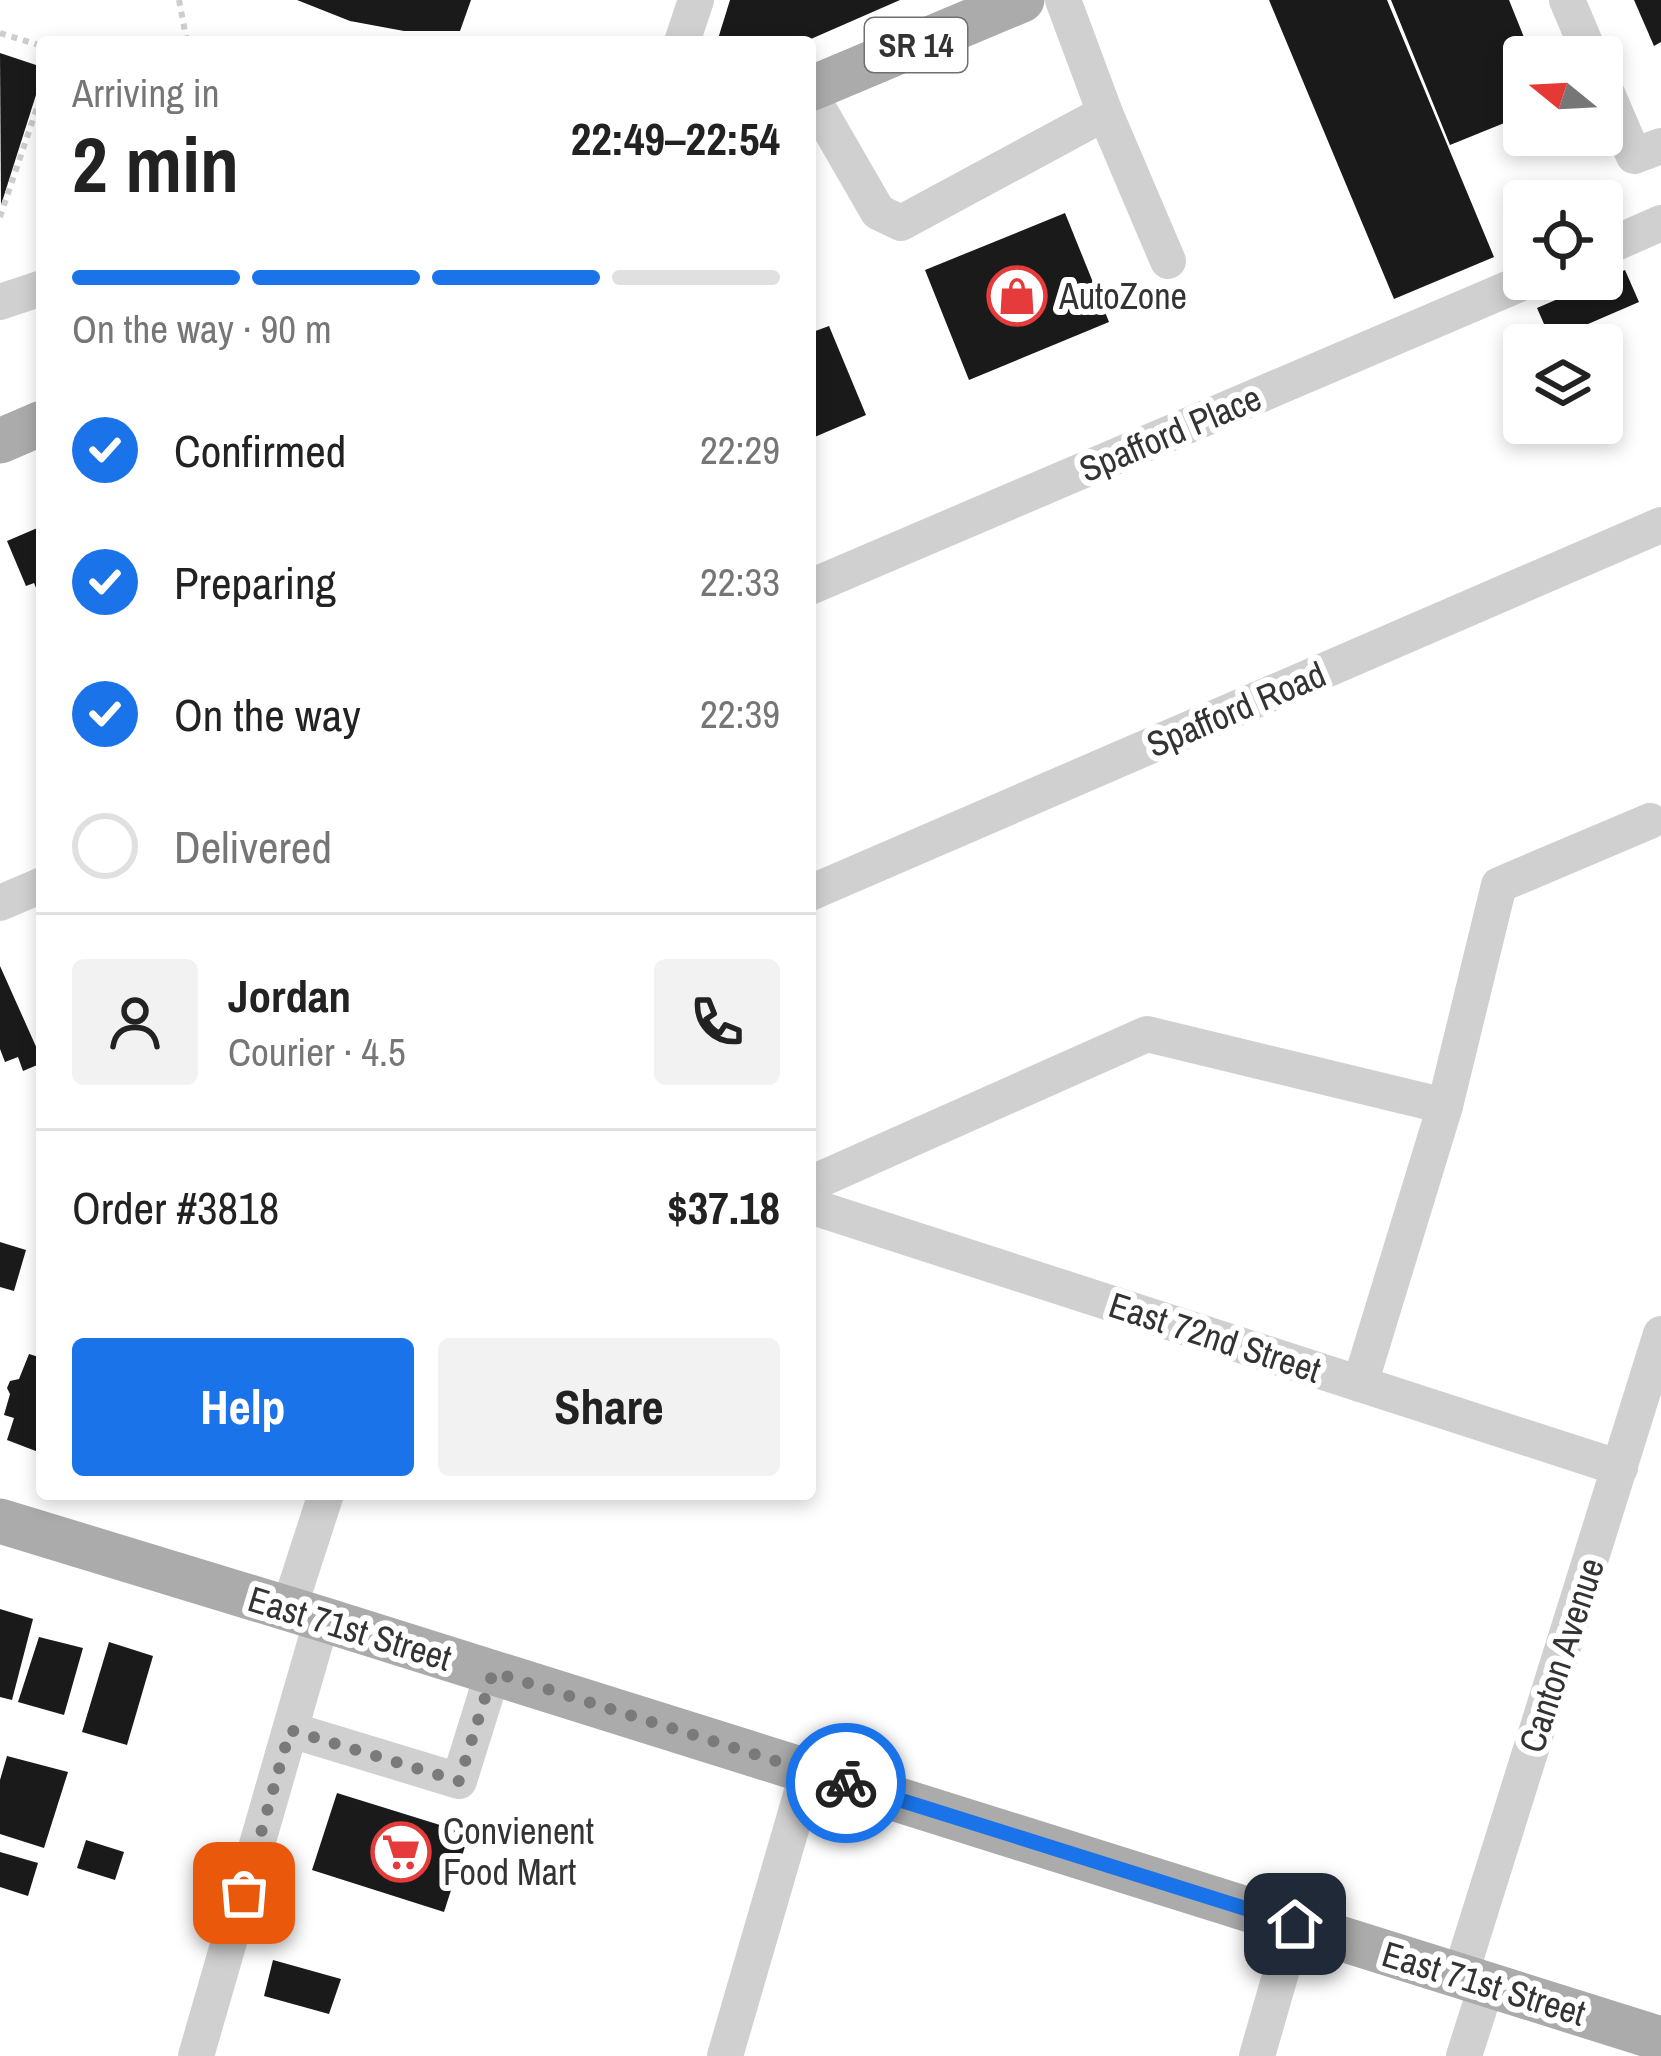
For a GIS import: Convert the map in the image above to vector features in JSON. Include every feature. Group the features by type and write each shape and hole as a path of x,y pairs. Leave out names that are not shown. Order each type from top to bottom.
{"main road":[{"name":"SR 14","path":"816,89 1022,0"},
{"path":"0,441 36,426"},
{"name":"East 71st Street","path":"0,1521 1661,2038"}],"street":[{"path":"684,36 696,0"},
{"path":"1064,0 1168,261"},
{"path":"1567,0 1582,36"},
{"path":"816,103 878,212 901,223 1105,112"},
{"path":"1623,131 1634,156 1661,146"},
{"path":"1623,240 1661,224"},
{"path":"0,302 36,290"},
{"name":"Spafford Place","path":"816,584 1503,291"},
{"name":"Spafford Road","path":"816,890 1661,525"},
{"path":"1360,1384 1445,1106 1499,885 1650,821"},
{"path":"0,903 36,888"},
{"path":"816,1181 1147,1034 1445,1106"},
{"name":"East 72nd Street","path":"816,1208 1620,1468"},
{"name":"Canton Avenue","path":"1464,2056 1473,1980 1661,1334"},
{"path":"196,2056 290,1730 325,1500"},
{"path":"290,1730 459,1781 493,1672"},
{"path":"725,2056 808,1771"},
{"path":"1257,2056 1295,1924"}],"path":[{"path":"179,0 186,36"},
{"path":"0,33 36,44"},
{"path":"0,217 36,111"}],"building":[{"path":"297,0 471,0 460,31 404,31 350,21"},
{"path":"730,0 900,0 816,37 719,36"},
{"path":"1269,0 1387,0 1494,257 1394,299"},
{"path":"1391,0 1509,0 1524,36 1503,36 1503,124 1450,145"},
{"path":"1634,0 1661,0 1661,42 1654,46"},
{"path":"0,53 36,65 36,95 1,205"},
{"name":"AutoZone","path":"1065,213 1109,322 969,380 925,270"},
{"path":"1623,271 1639,302 1588,324 1544,324 1537,308 1556,300 1623,300"},
{"path":"829,326 866,415 816,436 816,331"},
{"path":"36,529 36,588 34,583 26,586 7,541"},
{"path":"0,966 36,1047 36,1066 23,1071 18,1057 5,1062 0,1049"},
{"path":"0,1242 26,1250 14,1291 0,1287"},
{"path":"29,1354 36,1356 36,1451 7,1440 14,1418 4,1415 10,1394 7,1388 10,1381 19,1379"},
{"path":"0,1609 33,1619 12,1700 0,1697"},
{"path":"39,1637 83,1648 64,1715 18,1702"},
{"path":"109,1642 153,1656 127,1745 82,1732"},
{"path":"7,1756 68,1772 44,1848 0,1834 0,1780"},
{"path":"337,1793 469,1834 444,1912 312,1870"},
{"path":"86,1840 124,1852 115,1880 77,1868"},
{"path":"0,1852 38,1863 28,1896 0,1887"},
{"path":"273,1960 341,1979 329,2014 264,1996"}],"way so far":[{"path":"244,1893 290,1730 459,1781 493,1672 846,1783"}],"place":[{"name":"AutoZone","path":"1017,296"},
{"name":"Convienent Food Mart","path":"401,1852"}],"route":[{"path":"846,1783 1295,1924"}]}
